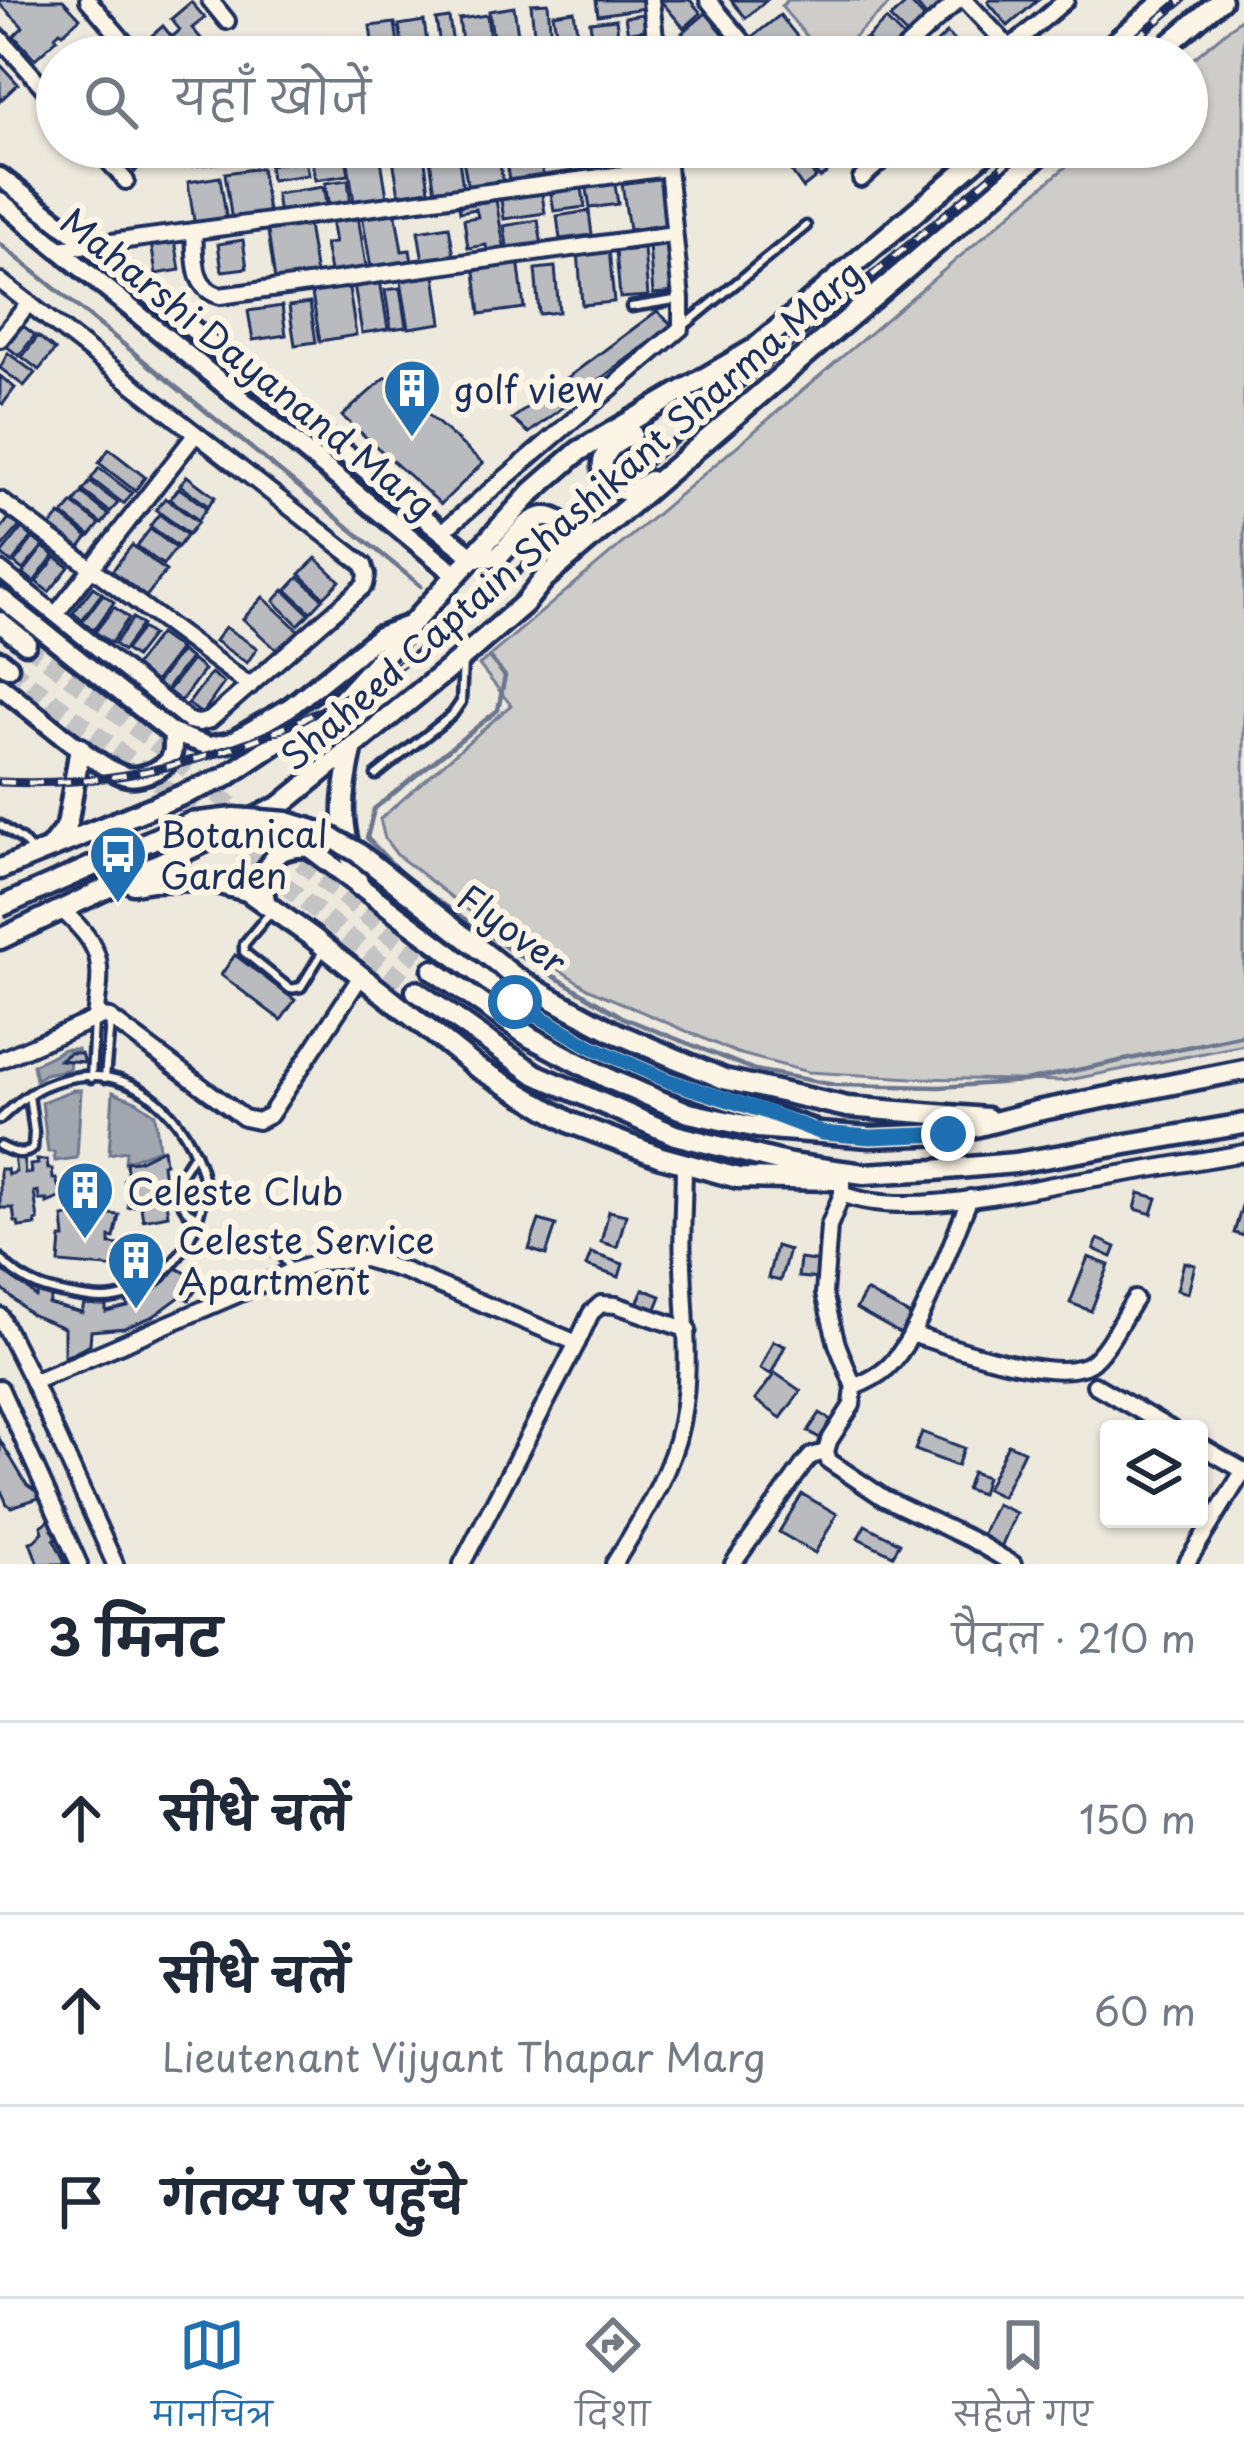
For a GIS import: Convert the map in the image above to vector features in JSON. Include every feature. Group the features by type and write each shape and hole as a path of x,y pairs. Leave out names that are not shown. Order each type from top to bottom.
{"main road":[{"path":"1123,36 1165,0"},
{"path":"1179,36 1221,0"},
{"name":"Shaheed Captain Shashikant Sharma Marg","path":"0,868 224,778 344,698 532,492 579,451 754,349 967,168"},
{"name":"Shaheed Captain Shashikant Sharma Marg","path":"0,939 265,814 463,657 524,604 544,579 1025,168"},
{"path":"677,466 628,491 612,486 602,464 615,444 754,349"},
{"path":"473,557 498,557 536,519 557,520 567,530 569,544 544,579"},
{"path":"0,622 26,644"},
{"path":"353,746 342,815 359,886"},
{"path":"43,851 67,826 80,748"},
{"name":"Flyover","path":"0,907 190,824 234,818 287,822 323,832 357,852 514,976 670,1058 724,1079 847,1107 1010,1120"},
{"path":"107,889 152,881 204,880 247,891 476,1067 572,1124 738,1178 842,1187 864,1174"},
{"path":"433,970 530,1037 611,1080 689,1113 758,1127 870,1137 948,1134 1037,1111 1244,1070"},
{"path":"416,991 535,1074 675,1135 790,1164 864,1174 1016,1163 1244,1124"}],"street":[{"path":"88,0 118,36"},
{"path":"210,0 227,21"},
{"path":"651,0 656,36"},
{"path":"920,36 962,0 993,36"},
{"path":"1028,36 1064,1"},
{"path":"713,2 740,36"},
{"path":"0,38 36,79"},
{"path":"115,168 126,181"},
{"path":"59,249 668,168 681,328 442,532"},
{"path":"861,179 873,168"},
{"name":"Maharshi Dayanand Marg","path":"0,177 473,557"},
{"name":"Maharshi Dayanand Marg","path":"0,201 456,574"},
{"path":"194,231 198,281 206,292 220,296 674,234"},
{"path":"0,280 364,565 368,575 365,585 250,686 210,720 199,723 189,722 0,570"},
{"path":"0,339 29,303"},
{"path":"56,614 195,435"},
{"path":"0,500 250,686"},
{"path":"0,597 172,733 209,746 231,742 290,707 379,635 412,624"},
{"path":"3,671 80,748 115,772 138,776 159,770 171,760 172,733"},
{"path":"270,907 263,890 273,858 290,847 309,848 515,1002 590,1046 669,1081 822,1133"},
{"path":"62,910 86,933 98,954 102,1018"},
{"path":"102,1018 244,1118 258,1121 270,1115 361,976"},
{"path":"0,1060 102,1018"},
{"path":"1013,1564 884,1498 830,1461 829,1441 852,1406 854,1387 824,1294 829,1226 842,1187 859,1201 891,1205 970,1198 1244,1153"},
{"path":"614,1564 644,1515 676,1442 686,1397 684,1163"},
{"path":"854,1387 886,1369 902,1350 970,1198"},
{"path":"33,1382 321,1262 365,1259 405,1271 577,1343"},
{"path":"910,1334 1019,1365 1072,1370 1096,1359 1135,1299"},
{"path":"462,1564 591,1313 601,1304 616,1304 688,1330"},
{"path":"0,1316 116,1564"},
{"path":"1095,1385 1156,1420"},
{"path":"0,1388 79,1564"},
{"path":"1186,1564 1244,1471 1208,1450"},
{"path":"733,1564 804,1464 811,1456 826,1452"}],"lane":[{"path":"681,328 806,226"},
{"path":"632,307 681,299"},
{"path":"376,775 461,703 463,657"},
{"path":"0,826 43,851"},
{"path":"270,907 244,944 244,952 290,988 302,987 325,948"},
{"path":"91,1078 102,1018"},
{"path":"102,1018 105,1078"},
{"path":"0,1119 46,1084 91,1078 123,1081 157,1098 180,1124 203,1176 197,1217 185,1248 155,1281 126,1296 98,1300 45,1288 22,1281 0,1258"},
{"path":"0,1146 13,1153 32,1150 29,1095"},
{"path":"178,1188 194,1152"},
{"path":"180,1200 197,1217"},
{"path":"216,1234 280,1253 292,1271"}],"shaded area":[{"path":"788,0 894,0 855,36 806,36 781,6"},
{"path":"1244,16 1244,1045 1064,1081 808,1072 737,1053 589,989 472,913 397,855 385,839 380,819 511,705 479,665 1064,168 1208,168 1208,46"},
{"path":"64,1049 77,1049 60,1059 70,1062 69,1069 36,1080 33,1065"},
{"path":"81,1090 77,1158 55,1161 54,1152 48,1152 42,1102"},
{"path":"113,1092 155,1114 159,1149 125,1162 126,1151 109,1154"}],"building":[{"path":"0,0 63,0 80,18 63,33 36,36 35,59 14,36 23,27"},
{"path":"596,0 644,0 645,8 598,15"},
{"path":"660,0 690,0 701,13 684,28"},
{"path":"731,0 767,0 746,18"},
{"path":"913,0 940,0 943,3 926,16"},
{"path":"990,0 1038,0 1008,26"},
{"path":"909,1 925,19 907,35 890,18"},
{"path":"191,2 205,18 192,28 199,36 173,36 180,30 171,19"},
{"path":"548,3 551,36 534,36 531,4"},
{"path":"514,7 518,36 493,36 489,11"},
{"path":"574,11 578,36 557,36 553,14"},
{"path":"648,13 652,36 628,36 625,17"},
{"path":"706,13 725,36 685,36 682,33"},
{"path":"487,15 490,36 461,36 459,19"},
{"path":"780,15 797,36 754,36"},
{"path":"449,18 452,36 439,36 436,20"},
{"path":"616,19 618,36 592,36 590,22"},
{"path":"886,20 902,36 869,36"},
{"path":"424,21 426,36 401,36 399,25"},
{"path":"395,23 397,36 371,36 370,26"},
{"path":"163,26 171,36 151,36"},
{"path":"0,64 18,84 0,101"},
{"path":"261,168 269,217 232,222 225,173"},
{"path":"269,168 307,168 308,175 271,180"},
{"path":"313,168 348,168 349,175 315,180"},
{"path":"349,168 382,168 387,197 354,202"},
{"path":"394,168 426,168 429,190 399,195"},
{"path":"431,168 460,168 463,187 435,192"},
{"path":"465,168 501,168 503,182 468,188"},
{"path":"507,168 542,168 544,181 510,187"},
{"path":"789,168 810,168 816,178 803,188"},
{"path":"812,168 833,168 820,178"},
{"path":"661,171 669,224 629,230 621,177"},
{"path":"220,177 227,222 195,227 188,182"},
{"path":"614,178 618,204 590,208 586,183"},
{"path":"348,180 351,205 329,208 325,183"},
{"path":"581,182 585,207 554,211 550,187"},
{"path":"323,187 327,209 279,216 276,194"},
{"path":"541,188 545,213 504,219 500,194"},
{"path":"496,200 505,252 488,255 486,245 468,248 464,219 478,217 476,209 460,212 459,206"},
{"path":"395,209 402,251 410,250 413,268 372,274 362,214"},
{"path":"357,210 367,272 331,277 325,244 335,243 330,214"},
{"path":"589,211 592,235 560,239 557,216"},
{"path":"307,219 317,281 276,287 267,225"},
{"path":"538,220 542,246 508,252 504,226"},
{"path":"449,226 455,262 424,267 418,231"},
{"path":"175,240 180,270 156,274 151,243"},
{"path":"243,240 247,268 222,271 218,244"},
{"path":"672,243 676,292 653,294 649,245"},
{"path":"609,249 614,302 582,305 578,251"},
{"path":"644,249 648,296 620,298 616,251"},
{"path":"518,258 524,308 480,314 474,264"},
{"path":"555,267 559,312 539,314 535,269"},
{"path":"435,275 442,323 409,328 401,281"},
{"path":"380,280 388,329 362,333 354,284"},
{"path":"348,282 356,335 320,341 311,288"},
{"path":"400,288 406,327 391,329 385,290"},
{"path":"310,303 316,342 295,345 289,306"},
{"path":"282,306 286,335 253,340 248,311"},
{"path":"657,311 672,325 529,433 512,419"},
{"path":"22,325 35,335 19,356 6,346"},
{"path":"38,336 55,350 39,370 22,357"},
{"path":"8,353 35,373 24,386 0,368"},
{"path":"0,376 15,388 3,404 0,402"},
{"name":"golf view","path":"386,377 483,463 441,504 342,416"},
{"path":"109,449 145,477 135,491 99,463"},
{"path":"99,468 132,493 124,504 91,479"},
{"path":"187,476 215,497 208,506 180,485"},
{"path":"90,482 118,503 110,512 83,491"},
{"path":"179,488 207,508 198,520 170,499"},
{"path":"82,493 109,515 102,524 74,503"},
{"path":"165,498 198,522 189,534 156,510"},
{"path":"72,503 100,524 90,536 63,515"},
{"path":"159,514 187,535 178,547 150,526"},
{"path":"60,515 88,537 78,550 49,528"},
{"path":"9,518 20,526 3,546 0,530"},
{"path":"22,528 32,537 12,563 1,554"},
{"path":"150,529 176,548 163,565 137,546"},
{"path":"33,538 43,546 23,570 14,563"},
{"path":"132,545 166,571 146,597 112,571"},
{"path":"43,547 54,555 34,582 23,573"},
{"path":"56,557 69,567 49,592 36,582"},
{"path":"316,558 340,581 324,597 300,574"},
{"path":"299,577 323,599 311,612 287,590"},
{"path":"93,587 102,593 82,620 73,613"},
{"path":"284,590 309,614 298,625 274,601"},
{"path":"103,594 114,602 94,630 82,622"},
{"path":"263,597 300,632 280,653 243,619"},
{"path":"114,607 129,618 111,643 95,632"},
{"path":"133,618 142,625 123,651 114,644"},
{"path":"225,627 257,648 247,663 215,641"},
{"path":"142,628 152,635 135,657 125,650"},
{"path":"159,634 180,649 155,682 134,667"},
{"path":"181,651 190,658 166,690 156,684"},
{"path":"192,660 204,670 181,701 168,691"},
{"path":"211,673 224,683 202,714 188,704"},
{"path":"235,955 295,1000 281,1020 221,975"},
{"path":"69,1053 81,1053 84,1062 60,1060"},
{"path":"163,1149 165,1189 183,1187 185,1199 166,1202 168,1215 143,1220 140,1200 128,1207 126,1162"},
{"path":"23,1154 25,1173 31,1173 30,1165 38,1164 37,1160 47,1160 62,1197 47,1203 34,1192 36,1225 19,1227 13,1208 0,1208 0,1169 7,1169 8,1175 16,1172 14,1155"},
{"path":"1139,1193 1157,1198 1152,1214 1135,1209"},
{"path":"1244,1199 1244,1236 1234,1233"},
{"path":"609,1211 626,1215 617,1247 601,1242"},
{"name":"Celeste Club","path":"91,1212 119,1215 114,1238 110,1237 110,1244 120,1245 118,1268 59,1263 61,1238 65,1238 63,1217"},
{"path":"539,1220 556,1225 546,1255 529,1249"},
{"path":"1098,1239 1116,1247 1112,1257 1094,1249"},
{"path":"776,1246 789,1250 780,1281 768,1278"},
{"path":"591,1253 623,1264 619,1277 586,1266"},
{"path":"1088,1257 1109,1265 1091,1311 1070,1303"},
{"path":"800,1259 822,1262 820,1279 798,1277"},
{"path":"1184,1262 1195,1265 1188,1293 1177,1290"},
{"name":"Celeste Service Apartment","path":"6,1266 36,1297 40,1289 52,1296 49,1304 82,1313 84,1304 106,1305 106,1312 128,1307 126,1299 139,1295 142,1300 176,1268 202,1281 189,1300 181,1296 154,1316 125,1328 91,1331 90,1344 64,1357 64,1328 30,1314 0,1287 0,1270"},
{"path":"643,1289 661,1296 655,1311 637,1304"},
{"path":"866,1291 913,1317 903,1335 856,1309"},
{"path":"773,1341 785,1346 771,1374 760,1369"},
{"path":"775,1373 801,1391 781,1418 755,1400"},
{"path":"820,1413 837,1424 826,1442 808,1431"},
{"path":"922,1432 964,1448 957,1466 915,1450"},
{"path":"0,1440 27,1485 40,1490 42,1497 11,1507 7,1504 0,1488"},
{"path":"1008,1444 1024,1451 1002,1497 986,1489"},
{"path":"972,1472 986,1477 981,1494 966,1489"},
{"path":"802,1494 837,1514 815,1553 779,1532"},
{"path":"996,1504 1016,1513 1001,1547 981,1538"},
{"path":"53,1518 57,1523 52,1530 57,1536 54,1540 66,1564 38,1564 30,1542"},
{"path":"865,1525 900,1543 893,1555 858,1538"}],"waterway":[{"path":"0,244 421,586"},
{"path":"490,658 505,676 498,710 374,809 367,838 408,880 510,950 624,1018 755,1070 835,1085 940,1087 1025,1081 1244,1035"}],"tunnel":[{"path":"26,643 433,970"},
{"path":"8,667 416,991"}],"railway":[{"path":"1139,36 1182,0"},
{"path":"0,782 59,782 175,765 285,727 389,672 437,639 1001,168"}],"place":[{"name":"golf view","path":"412,439"},
{"name":"Botanical Garden","path":"118,905"},
{"name":"Celeste Club","path":"85,1241"},
{"name":"Celeste Service Apartment","path":"136,1311"}],"route":[{"path":"515,1002 590,1046 669,1081 822,1133 870,1137 948,1134"}]}
